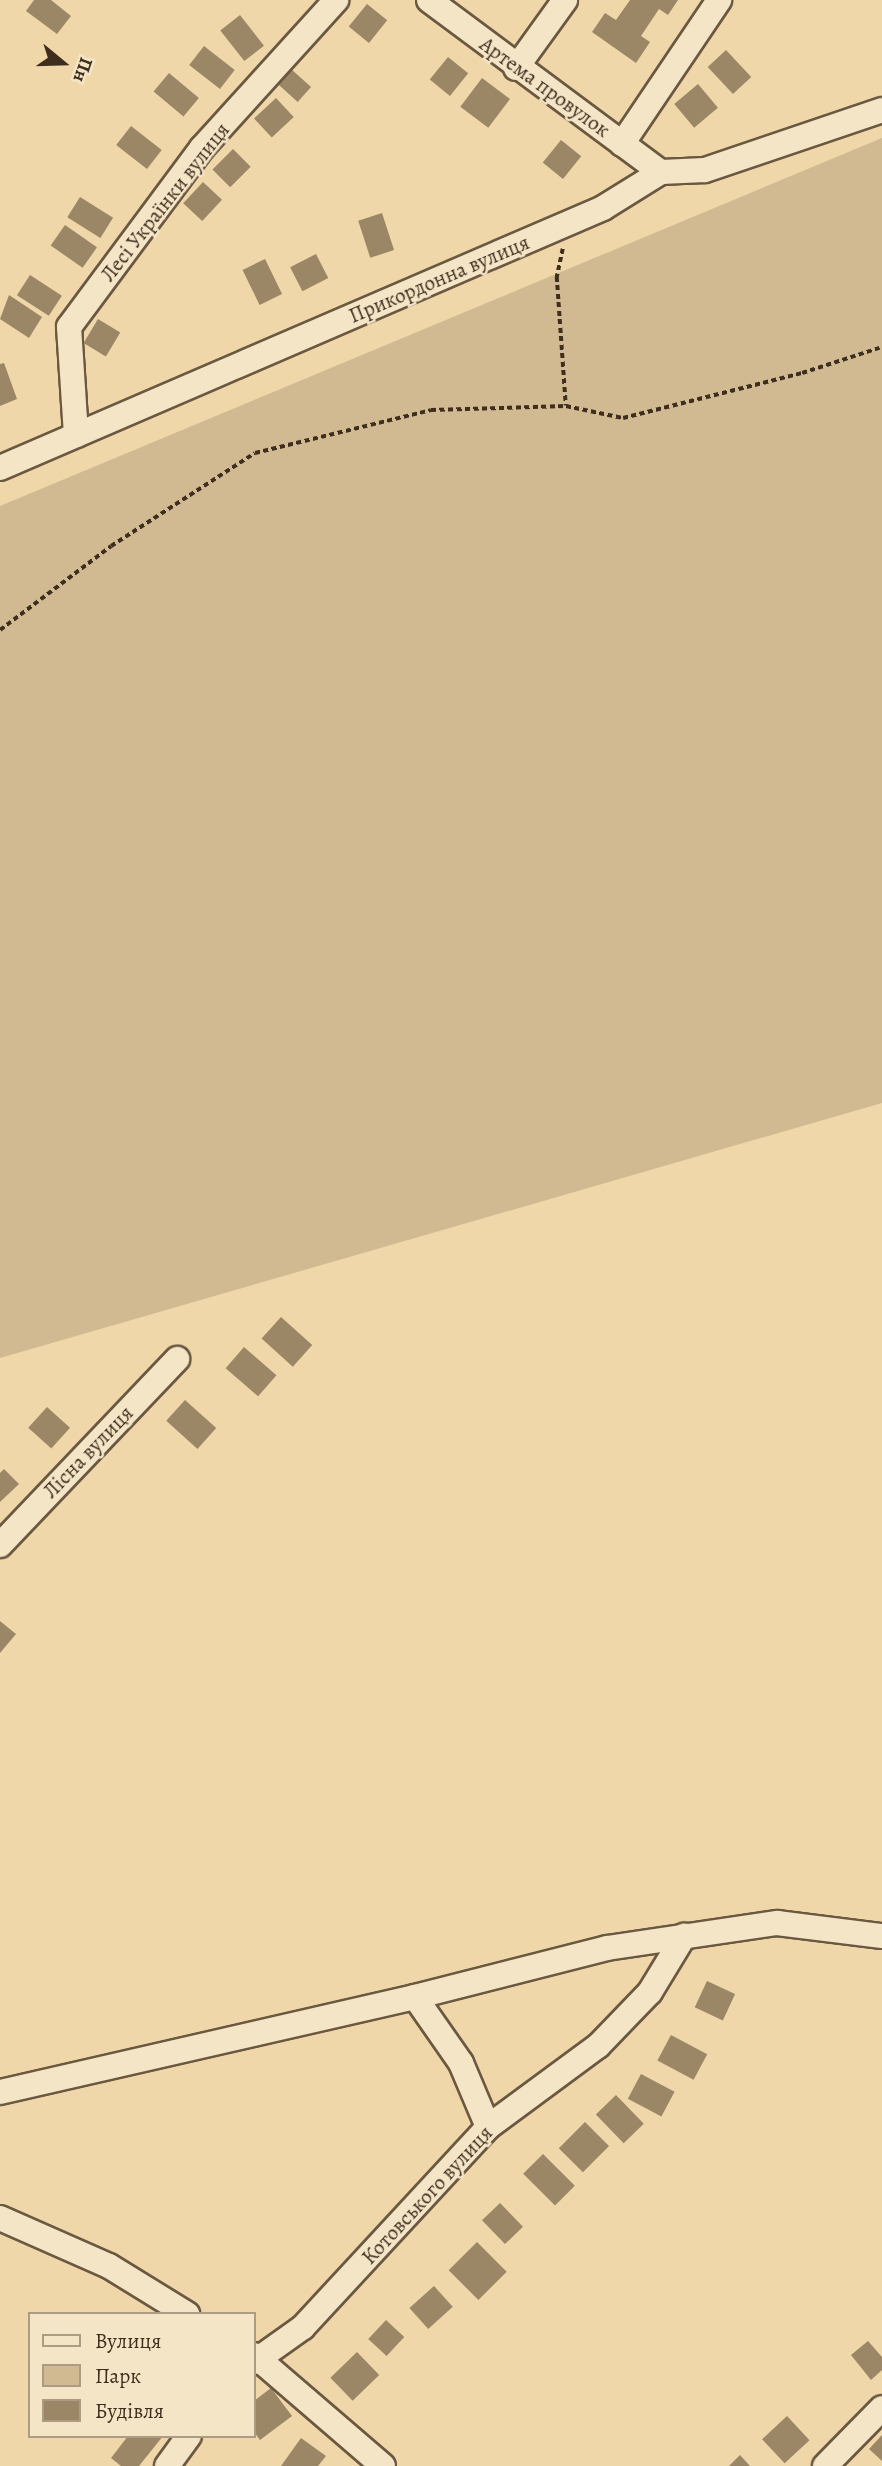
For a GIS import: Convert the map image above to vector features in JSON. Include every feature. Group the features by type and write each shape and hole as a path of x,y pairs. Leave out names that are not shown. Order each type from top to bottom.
{"street":[{"name":"Лесі Українки вулиця","path":"76,435 69,327 202,148 336,0"},
{"name":"Артема провулок","path":"429,0 516,68 661,172"},
{"path":"516,68 565,0"},
{"path":"622,144 719,1"},
{"name":"Прикордонна вулиця","path":"0,468 570,222 661,172 705,170 882,110"},
{"name":"Лісна вулиця","path":"0,1545 177,1359"},
{"path":"0,2092 415,1997 607,1948 777,1923 882,1936"},
{"name":"Котовського вулиця","path":"256,2357 303,2327 488,2127 598,2046 650,1992 684,1936"},
{"path":"415,1997 461,2063 488,2127"},
{"path":"0,2218 109,2266 184,2312"},
{"path":"256,2359 383,2466"},
{"path":"825,2466 882,2408"},
{"path":"167,2466 188,2438"}],"path":[{"path":"566,406 557,277 570,222"},
{"path":"0,629 111,546 255,453 431,410 566,406 623,418 802,373 882,347"}],"green space":[{"path":"882,138 882,1103 0,1358 0,506"}],"building":[{"path":"34,0 51,0 71,16 57,34 26,11"},
{"path":"630,0 678,0 668,15 659,9 641,36 650,42 636,63 592,32 605,13 616,20"},
{"path":"367,4 387,20 369,43 349,27"},
{"path":"240,15 264,46 244,61 220,30"},
{"path":"204,46 235,70 220,89 189,65"},
{"path":"726,50 751,77 733,94 708,67"},
{"path":"448,57 468,73 450,96 430,80"},
{"path":"291,69 311,87 298,102 278,84"},
{"path":"169,73 199,98 183,116 154,91"},
{"path":"482,78 510,99 488,128 460,107"},
{"path":"698,84 718,108 694,128 674,104"},
{"path":"276,98 294,117 272,137 254,118"},
{"path":"131,126 162,150 147,169 116,145"},
{"path":"561,140 581,156 563,179 543,163"},
{"path":"233,149 251,167 230,187 212,170"},
{"path":"203,182 222,200 202,221 183,203"},
{"path":"80,197 113,218 100,238 67,217"},
{"path":"382,213 394,250 370,258 358,221"},
{"path":"65,225 97,247 83,268 51,245"},
{"path":"316,254 328,278 302,291 290,267"},
{"path":"265,259 282,294 260,305 243,270"},
{"path":"30,275 62,296 49,316 17,295"},
{"path":"9,295 42,317 29,338 0,319"},
{"path":"98,319 120,332 106,356 84,343"},
{"path":"4,363 17,399 0,406 0,364"},
{"path":"281,1317 312,1345 293,1367 262,1339"},
{"path":"244,1347 276,1375 258,1396 226,1368"},
{"path":"185,1400 216,1428 197,1449 166,1421"},
{"path":"47,1407 70,1428 51,1449 28,1428"},
{"path":"4,1469 19,1484 0,1502 0,1473"},
{"path":"0,1621 16,1634 0,1653"},
{"path":"707,1981 735,1994 723,2020 695,2007"},
{"path":"671,2035 707,2054 694,2080 657,2061"},
{"path":"641,2074 675,2092 661,2117 628,2099"},
{"path":"616,2095 644,2124 624,2143 596,2114"},
{"path":"585,2122 609,2146 583,2172 559,2148"},
{"path":"543,2154 575,2186 555,2206 523,2174"},
{"path":"500,2203 523,2227 505,2244 482,2220"},
{"path":"477,2242 507,2272 478,2300 449,2270"},
{"path":"434,2286 453,2307 428,2329 409,2308"},
{"path":"386,2320 404,2337 387,2356 368,2339"},
{"path":"868,2341 882,2357 882,2370 871,2380 851,2355"},
{"path":"357,2352 379,2375 353,2401 330,2378"},
{"path":"271,2388 292,2416 260,2440 256,2435 256,2399"},
{"path":"787,2416 810,2440 785,2463 762,2439"},
{"path":"882,2435 882,2461 869,2449"},
{"path":"126,2438 161,2438 139,2466 121,2466 111,2458"},
{"path":"301,2438 326,2456 318,2466 281,2466"},
{"path":"740,2455 750,2466 729,2466"}]}
